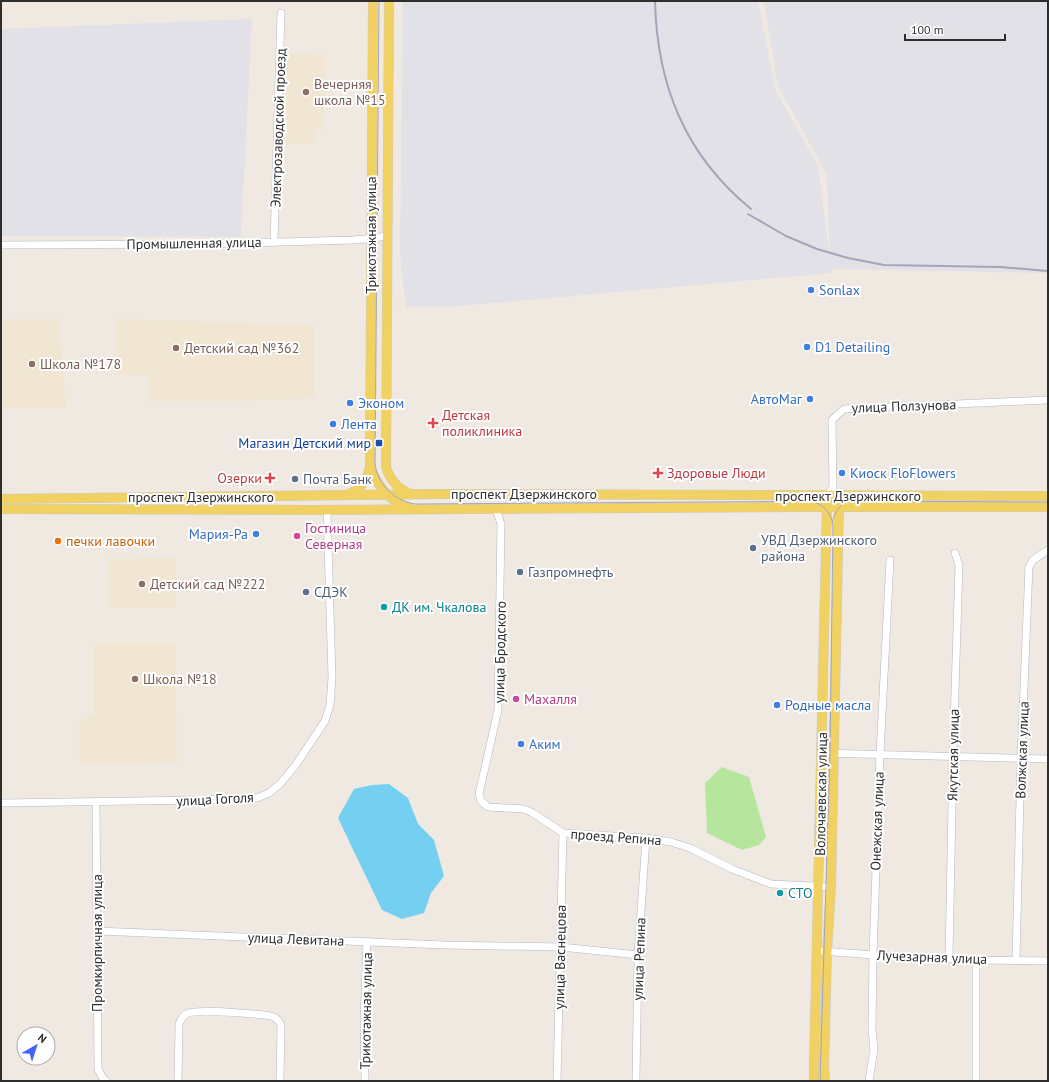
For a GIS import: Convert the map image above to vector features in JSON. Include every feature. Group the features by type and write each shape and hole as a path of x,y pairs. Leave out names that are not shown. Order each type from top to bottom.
{"main road":[{"name":"Трикотажная улица","path":"370,468 373,1"},
{"name":"Трикотажная улица","path":"386,468 386,236 389,1"},
{"path":"370,468 379,485 388,496 396,502 416,510"},
{"path":"343,496 355,492 365,482 370,468"},
{"path":"345,510 370,496 379,485 386,468"},
{"path":"386,468 394,485 412,495"},
{"name":"проспект Дзержинского","path":"1,499 412,495 1048,496"},
{"name":"Волочаевская улица","path":"814,1081 828,507 827,496"},
{"name":"Волочаевская улица","path":"825,1081 827,951 831,887 840,496"},
{"name":"проспект Дзержинского","path":"1,509 416,510 1048,507"}],"street":[{"name":"Электрозаводской проезд","path":"274,242 282,30 281,13"},
{"name":"Промышленная улица","path":"1,245 198,244 371,239 386,236"},
{"name":"улица Ползунова","path":"833,487 832,420 844,409 1048,400"},
{"path":"827,496 833,487 840,496"},
{"name":"улица Бродского","path":"479,794 498,710 501,524 496,509"},
{"name":"улица Гоголя","path":"1,803 257,798 269,793 280,784 325,721 330,705 332,678 327,510"},
{"name":"Волжская улица","path":"1016,959 1028,567 1033,560 1048,550"},
{"name":"Якутская улица","path":"949,958 959,565 955,553"},
{"name":"Онежская улица","path":"870,1081 874,1049 872,1030 873,955 880,754 890,560"},
{"path":"822,753 1048,759"},
{"name":"проезд Репина","path":"479,794 481,801 488,807 524,809 534,813 563,833 646,838 671,842 690,848 732,869 771,884 831,887"},
{"name":"Промкирпичная улица","path":"96,802 98,1069 106,1081"},
{"name":"улица Васнецова","path":"557,1081 563,833"},
{"name":"улица Репина","path":"636,1081 638,955 646,838"},
{"name":"улица Левитана","path":"97,931 444,945 561,947 638,955"},
{"name":"Трикотажная улица","path":"365,1081 364,1022 367,941"},
{"name":"Лучезарная улица","path":"817,951 976,960 1048,960"},
{"path":"976,960 976,1081"},
{"path":"178,1081 179,1024 185,1014 197,1011 265,1015 273,1016 278,1019 281,1025 280,1081"}],"shaded area":[{"path":"403,1 758,1 775,89 818,166 830,262 827,175 778,86 764,1 1048,1 1048,273 831,269 831,273 459,306 406,307 400,255"},
{"path":"252,19 241,237 1,236 1,29"},
{"name":"Вечерняя школа №15","path":"287,54 325,55 324,129 315,130 314,144 286,143"},
{"name":"Школа №178","path":"59,319 66,408 1,408 1,320"},
{"path":"115,319 314,325 314,398 236,401 150,401 148,375 115,375"},
{"name":"Детский сад №222","path":"176,558 176,608 109,608 108,559"},
{"name":"Школа №18","path":"94,643 175,643 177,762 80,764 79,723 94,714"}],"green space":[{"path":"722,767 749,777 766,837 759,845 742,850 707,833 705,783"}],"water":[{"path":"389,784 408,798 418,824 434,840 444,876 431,893 424,913 402,919 382,910 338,818 354,789 372,785"}],"tram line":[{"path":"379,1 375,463 376,471 383,485 394,496 408,503 416,504 852,501 1048,502"},
{"path":"832,523 834,516 842,504 848,500"},
{"path":"814,502 828,511 833,526 830,753 820,1081"}],"railway":[{"path":"655,1 657,32 662,61 669,89 679,116 692,142 708,166 728,188 751,209"},
{"path":"748,214 786,236 817,249 848,258 884,265 1000,267 1048,271"}],"place":[{"name":"Вечерняя школа №15","path":"306,92"},
{"name":"Sonlax","path":"811,290"},
{"name":"D1 Detailing","path":"807,347"},
{"name":"Детский сад №362","path":"176,348"},
{"name":"Школа №178","path":"32,364"},
{"name":"АвтоМаг","path":"810,399"},
{"name":"Эконом","path":"350,403"},
{"name":"Детская поликлиника","path":"433,423"},
{"name":"Лента","path":"333,424"},
{"name":"Магазин Детский мир","path":"379,443"},
{"name":"Здоровые Люди","path":"658,473"},
{"name":"Киоск FloFlowers","path":"842,473"},
{"name":"Озерки","path":"270,478"},
{"name":"Почта Банк","path":"295,479"},
{"name":"Мария-Ра","path":"256,534"},
{"name":"Гостиница Северная","path":"297,536"},
{"name":"печки лавочки","path":"58,541"},
{"name":"УВД Дзержинского района","path":"753,548"},
{"name":"Газпромнефть","path":"520,572"},
{"name":"Детский сад №222","path":"142,584"},
{"name":"СДЭК","path":"306,592"},
{"name":"ДК им. Чкалова","path":"384,607"},
{"name":"Школа №18","path":"135,679"},
{"name":"Махалля","path":"516,699"},
{"name":"Родные масла","path":"777,705"},
{"name":"Аким","path":"521,744"},
{"name":"СТО","path":"780,893"}]}
